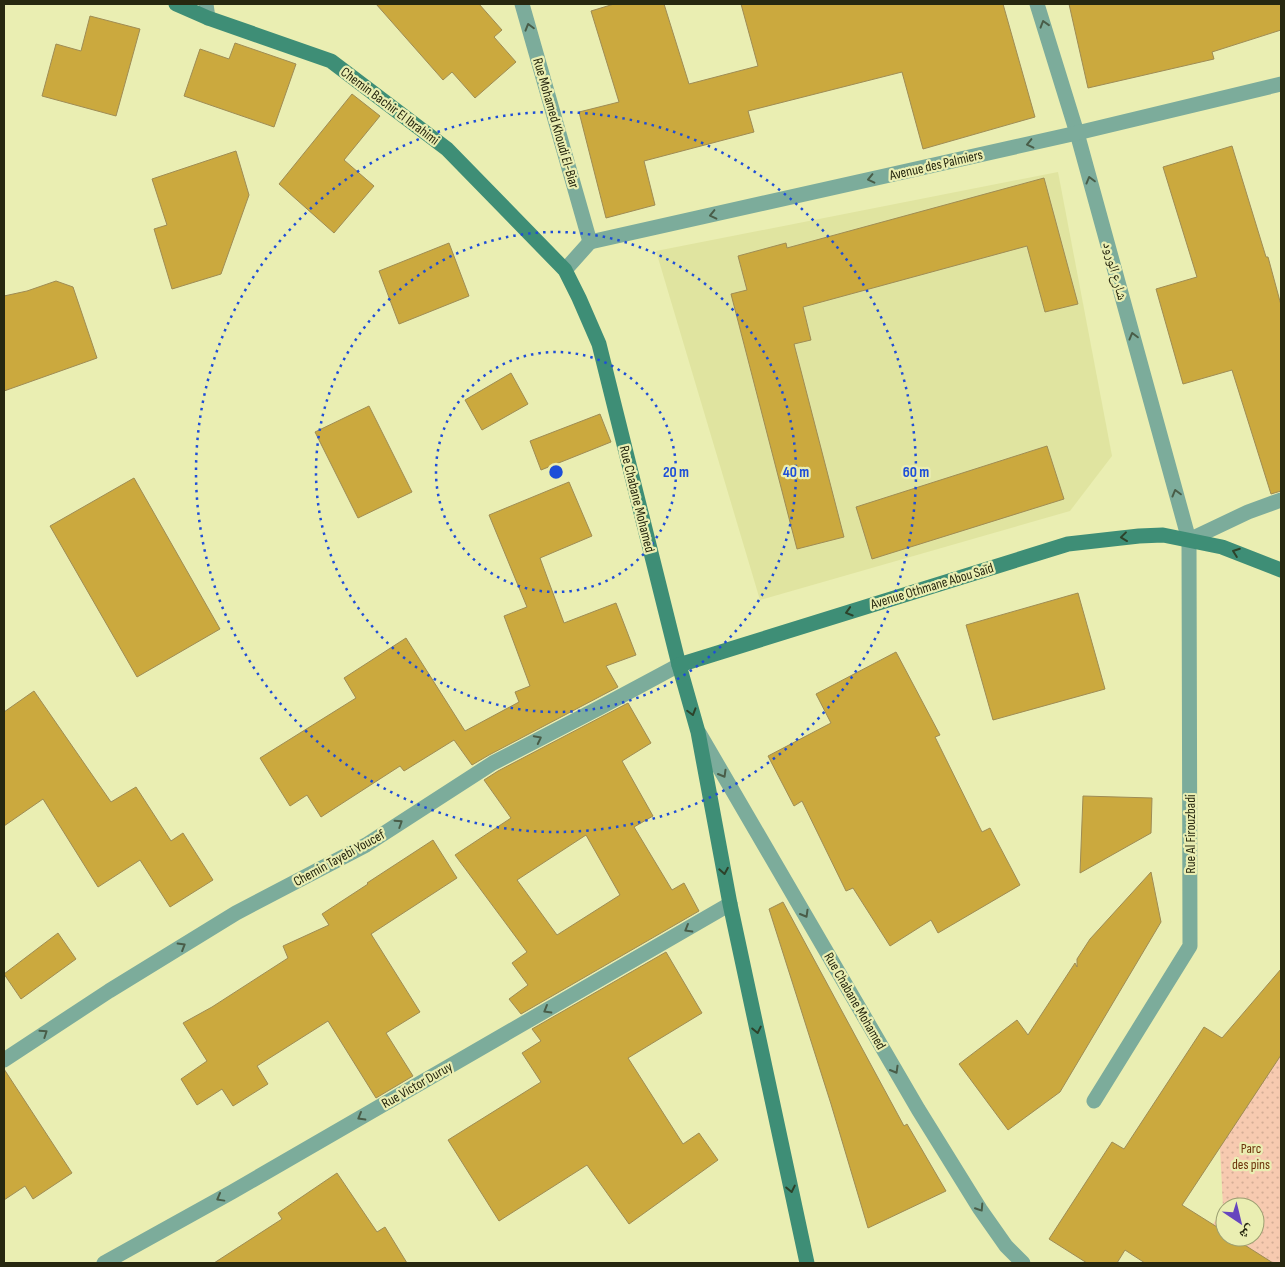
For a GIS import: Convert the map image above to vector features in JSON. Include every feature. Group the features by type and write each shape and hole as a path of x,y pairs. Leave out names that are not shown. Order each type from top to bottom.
{"main road":[{"name":"Chemin Bachir El Ibrahimi","path":"176,4 207,11 331,61 447,149 565,270"},
{"name":"Rue Chabane Mohamed","path":"565,270 599,344 679,665 698,732 730,904 807,1263"},
{"name":"Avenue Othmane Abou Saïd","path":"679,665 1068,544 1163,535 1222,547 1281,570"}],"street":[{"name":"Rue Mohamed Khoudi El-Biar","path":"522,4 590,242"},
{"name":"شارع الورود","path":"1037,4 1077,133 1189,540"},
{"name":"Avenue des Palmiers","path":"590,242 1077,133 1281,84"},
{"path":"565,270 590,242"},
{"path":"1189,540 1248,512 1281,500"},
{"name":"Rue Al Firouzbadi","path":"1094,1101 1190,946 1189,540"},
{"name":"Chemin Tayebi Youcef","path":"4,1060 109,990 228,918 366,845 493,763 679,665"},
{"name":"Rue Chabane Mohamed","path":"698,732 918,1109 980,1209 1006,1246 1023,1263"},
{"name":"Rue Victor Duruy","path":"104,1263 232,1192 730,904"}],"shaded area":[{"path":"1058,172 1112,456 1070,511 760,600 656,251"}],"green space":[{"name":"Parc des pins","path":"1281,1032 1281,1263 1191,1263 1215,1221 1215,1247 1265,1247 1265,1197 1222,1197 1220,1148 1276,1053"}],"building":[{"path":"376,4 479,4 502,30 494,37 516,62 475,98 452,72 443,80"},
{"path":"614,4 664,4 689,84 758,66 741,4 1003,4 1035,117 923,149 902,72 748,111 754,132 644,161 655,205 606,218 579,112 619,102 591,11"},
{"path":"1069,4 1281,4 1281,30 1212,52 1214,59 1088,88"},
{"path":"90,16 140,29 116,116 42,96 56,44 81,51"},
{"path":"235,43 296,64 274,127 184,96 200,49 229,59"},
{"path":"352,94 380,116 344,160 374,186 334,233 279,184"},
{"path":"1232,146 1266,257 1268,257 1281,305 1281,491 1271,494 1232,370 1183,384 1156,289 1197,277 1163,167"},
{"path":"236,151 249,195 221,274 172,289 154,229 167,225 152,179"},
{"path":"1044,178 1078,304 1045,312 1027,246 803,307 811,340 794,344 844,537 797,549 731,294 747,290 738,256 786,243 787,248"},
{"path":"449,243 469,296 399,324 379,271"},
{"path":"56,281 73,287 97,358 4,391 4,296 27,291"},
{"path":"511,373 528,404 482,430 465,400"},
{"path":"369,406 412,492 358,518 315,432"},
{"path":"600,414 611,442 541,470 530,441"},
{"path":"1047,446 1064,499 872,559 856,507"},
{"path":"134,478 220,629 137,677 50,526"},
{"path":"569,482 592,536 540,558 564,623 616,603 636,655 606,666 618,687 472,765 454,740 404,771 400,766 321,817 307,795 290,806 260,758 356,698 344,678 406,638 465,731 519,702 515,692 530,686 504,616 527,607 489,515"},
{"path":"1078,593 1105,689 993,720 966,625"},
{"path":"896,652 940,735 935,737 982,832 990,828 1020,885 938,933 931,920 890,946 853,888 846,891 802,801 794,806 768,756 831,723 816,694"},
{"path":"34,691 111,802 136,787 171,841 183,833 213,880 170,907 140,860 98,887 43,799 4,826 4,712"},
{"path":"628,703 651,743 622,761 653,816 634,827 672,890 684,883 699,911 521,1014 509,999 528,985 512,963 527,952 455,855 511,818 484,780","holes":["586,835 620,895 557,935 517,880"]},
{"path":"1083,796 1152,798 1151,833 1080,873"},
{"path":"433,840 457,878 371,934 420,1012 386,1033 413,1076 376,1098 328,1021 257,1066 268,1084 233,1106 222,1089 197,1105 181,1079 207,1061 183,1023 212,1007 288,958 283,946 329,925 322,914"},
{"path":"1151,872 1161,922 1060,1092 1008,1130 959,1064 1017,1020 1028,1035 1075,963 1077,967 1077,959 1090,939"},
{"path":"783,902 904,1126 907,1124 946,1191 868,1228 769,909"},
{"path":"58,933 76,959 21,999 4,974"},
{"path":"666,952 702,1013 628,1058 683,1144 699,1133 718,1160 629,1224 587,1165 499,1221 448,1140 541,1082 522,1053 541,1041 532,1029"},
{"path":"1281,969 1281,1055 1182,1205 1215,1226 1215,1247 1248,1247 1273,1263 1145,1263 1125,1250 1117,1263 1087,1263 1049,1239 1112,1142 1124,1149 1204,1027 1222,1038"},
{"path":"4,1069 72,1173 33,1199 25,1186 4,1200"},
{"path":"337,1173 377,1232 385,1227 407,1263 214,1263 282,1219 278,1213"}]}
